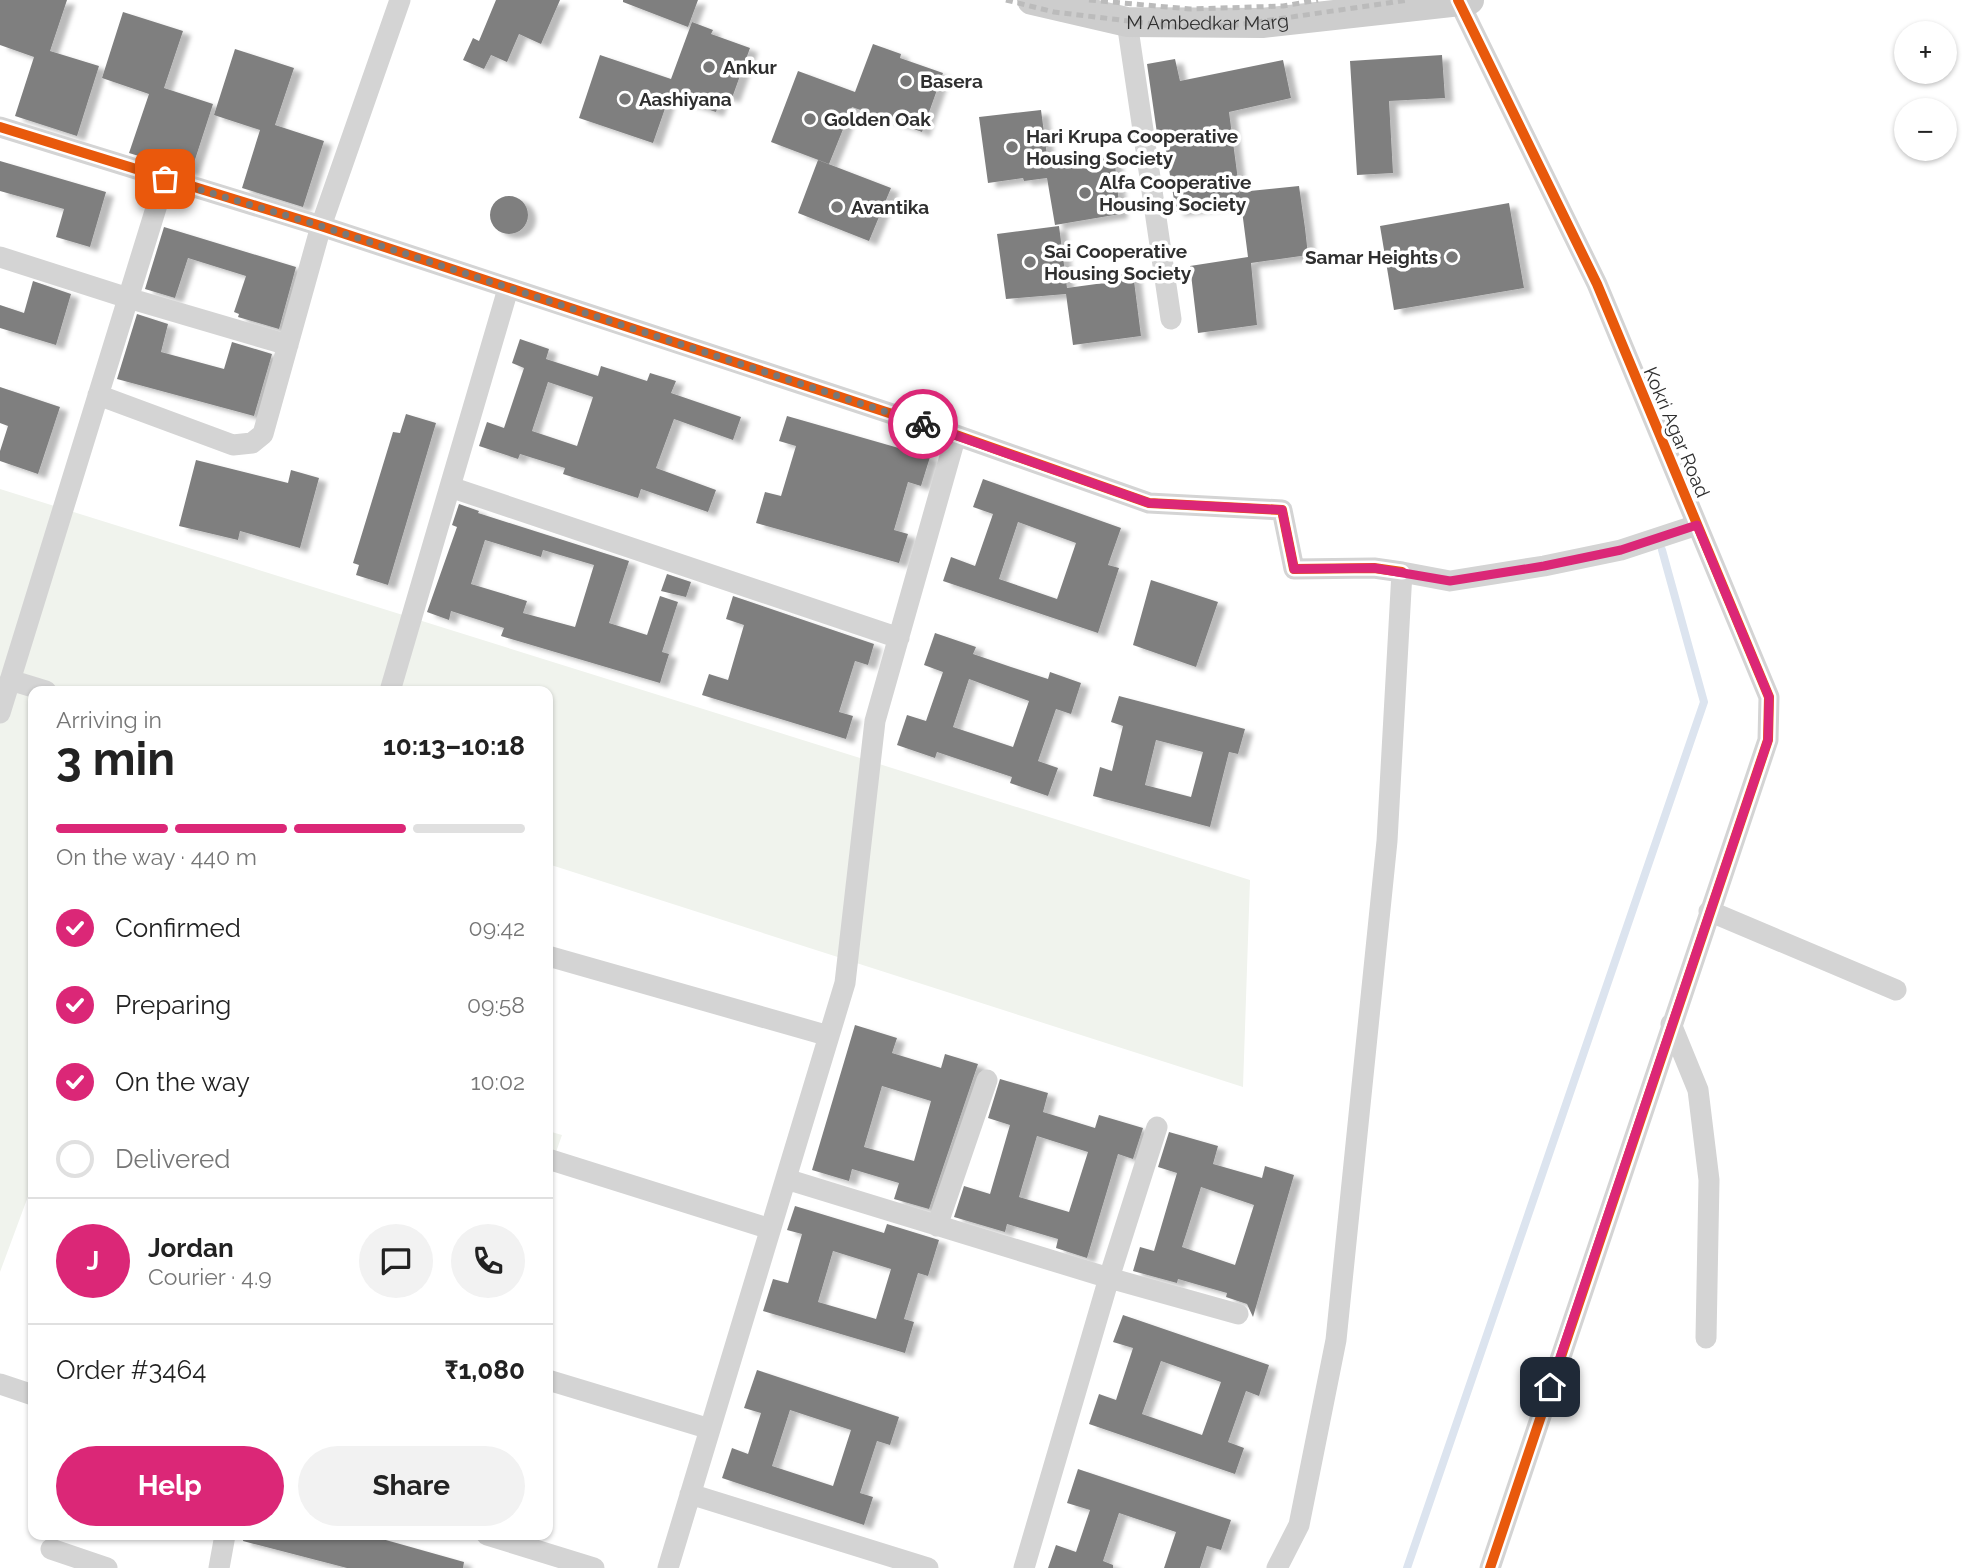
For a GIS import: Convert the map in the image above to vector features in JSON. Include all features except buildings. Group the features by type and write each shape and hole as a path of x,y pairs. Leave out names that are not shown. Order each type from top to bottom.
{"main road":[{"name":"M Ambedkar Marg","path":"1032,0 1127,22 1262,23 1464,1"}],"street":[{"path":"98,395 233,445 252,443 263,434 321,226 400,0"},
{"name":"Kokri Agar Road","path":"1464,1 1597,284 1769,697 1768,740 1490,1568"},
{"path":"1127,22 1171,319"},
{"path":"0,127 321,226 956,436 1149,503 1282,510 1294,569 1374,568 1450,581 1621,550 1697,525"},
{"path":"0,713 165,179"},
{"path":"0,257 288,345"},
{"path":"391,686 508,289"},
{"path":"667,1568 845,983 875,721 956,436"},
{"path":"450,487 899,638"},
{"path":"1277,1568 1299,1525 1336,1340 1387,841 1402,572"},
{"path":"10,680 30,686"},
{"path":"1709,911 1896,990"},
{"path":"553,957 829,1037"},
{"path":"1671,1024 1698,1090 1709,1180 1706,1338"},
{"path":"937,1226 987,1080"},
{"path":"1024,1568 1109,1278 1157,1126"},
{"path":"553,1161 771,1229"},
{"path":"786,1179 1109,1278 1238,1314"},
{"path":"553,1382 710,1429"},
{"path":"0,1384 28,1393"},
{"path":"690,1494 928,1568"},
{"path":"219,1568 224,1540"},
{"path":"503,1540 594,1568"},
{"path":"51,1549 107,1568"}],"shaded area":[{"path":"0,489 1250,880 1243,1087 553,866 553,686 28,686 28,1196 0,1272"},
{"path":"553,1132 562,1135 553,1161"}],"waterway":[{"path":"1407,1568 1704,702 1662,550"}],"railway":[{"path":"1006,0 1054,12 1179,27 1237,25 1408,0"},
{"path":"1089,0 1190,9 1283,6 1318,0"}],"cycle path":[{"path":"1458,0 1597,284 1769,697 1768,740 1490,1568"},
{"path":"0,127 321,226 956,435 1149,503 1282,510 1294,569 1374,568 1402,572"}],"way so far":[{"path":"165,179 321,226 923,424"}],"place":[{"name":"Ankur","path":"709,67"},
{"name":"Basera","path":"906,81"},
{"name":"Aashiyana","path":"625,99"},
{"name":"Golden Oak","path":"810,119"},
{"name":"Hari Krupa Cooperative Housing Society","path":"1012,147"},
{"name":"Alfa Cooperative Housing Society","path":"1085,193"},
{"name":"Avantika","path":"837,207"},
{"name":"Samar Heights","path":"1452,257"},
{"name":"Sai Cooperative Housing Society","path":"1030,262"}],"route":[{"path":"923,424 1149,503 1282,510 1294,569 1374,568 1450,581 1621,550 1697,525 1769,697 1768,740 1550,1387"}]}
